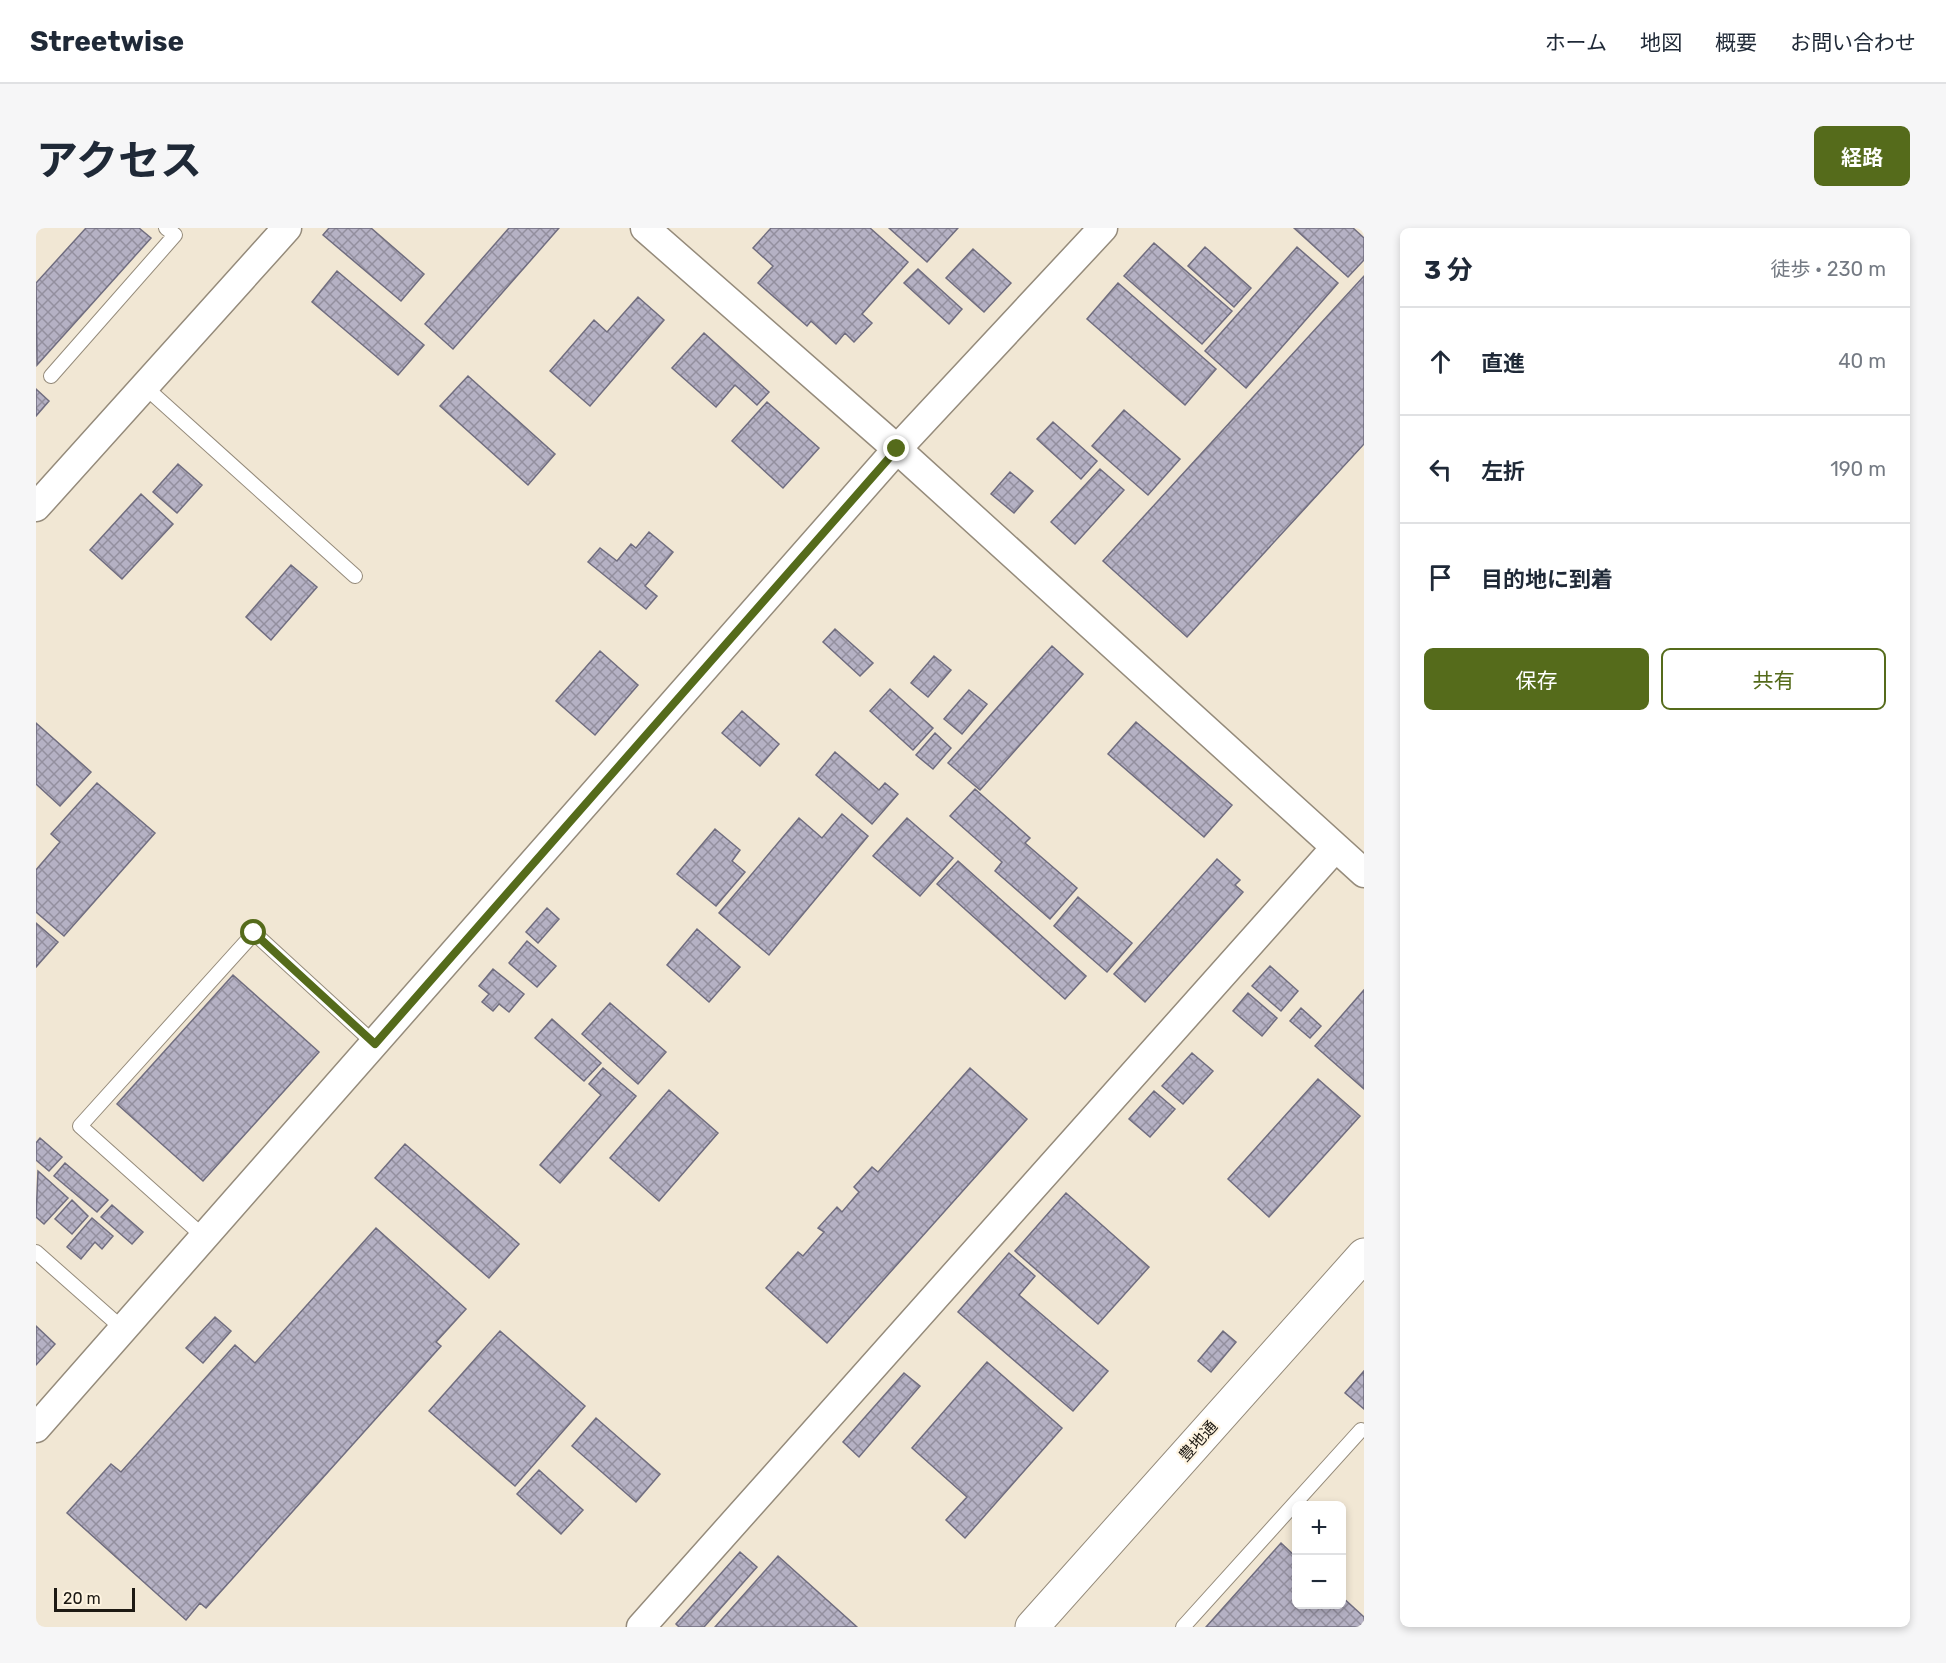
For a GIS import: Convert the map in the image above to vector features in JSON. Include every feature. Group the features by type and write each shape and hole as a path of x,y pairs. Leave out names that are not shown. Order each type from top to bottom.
{"main road":[{"name":"豊地通","path":"1032,1627 1364,1255"}],"street":[{"path":"36,507 287,228"},
{"path":"645,228 897,449 1364,873"},
{"path":"36,1428 897,449 1103,228"},
{"path":"640,1627 1335,848"}],"lane":[{"path":"51,376 175,236 166,228"},
{"path":"144,386 354,576"},
{"path":"204,1237 81,1126 254,933 375,1044"},
{"path":"36,1252 123,1329"},
{"path":"1182,1627 1361,1430"}],"building":[{"path":"86,228 139,228 151,238 37,365 36,283"},
{"path":"329,228 371,228 424,274 401,301 323,235"},
{"path":"509,228 559,228 453,349 425,324"},
{"path":"771,228 870,228 908,262 862,314 872,323 854,342 845,333 836,344 811,321 807,326 758,283 773,266 753,248"},
{"path":"889,228 958,228 927,262"},
{"path":"1294,228 1353,228 1364,238 1364,260 1348,277"},
{"path":"1154,243 1232,311 1202,344 1124,276"},
{"path":"1205,247 1251,288 1234,307 1188,266"},
{"path":"1297,247 1338,283 1246,388 1205,351"},
{"path":"973,249 1011,283 984,312 946,278"},
{"path":"918,269 962,309 949,324 904,283"},
{"path":"337,271 424,345 398,375 312,302"},
{"path":"1364,276 1364,444 1187,637 1103,561"},
{"path":"1118,283 1216,369 1185,405 1087,319"},
{"path":"638,297 664,320 590,406 550,371 594,320 607,332"},
{"path":"704,333 769,392 757,405 735,385 716,407 672,368"},
{"path":"468,376 555,454 528,485 440,406"},
{"path":"36,389 49,401 36,416"},
{"path":"767,402 819,448 783,488 732,441"},
{"path":"1124,410 1180,459 1148,495 1092,446"},
{"path":"1053,422 1097,461 1081,479 1037,439"},
{"path":"178,464 202,485 177,513 153,492"},
{"path":"1100,469 1124,490 1075,544 1051,522"},
{"path":"1010,472 1033,491 1014,513 991,494"},
{"path":"141,494 173,524 122,579 90,550"},
{"path":"649,532 673,552 645,586 657,596 646,609 588,562 600,548 617,561 631,544 636,548"},
{"path":"291,565 317,587 271,640 246,617"},
{"path":"835,629 873,663 860,676 823,642"},
{"path":"1052,646 1083,674 980,790 948,763"},
{"path":"600,651 638,685 595,735 556,701"},
{"path":"934,656 951,670 928,697 911,683"},
{"path":"890,689 933,728 913,750 870,711"},
{"path":"969,690 987,704 962,734 944,719"},
{"path":"742,711 779,744 760,766 722,733"},
{"path":"1136,722 1232,805 1204,837 1108,754"},
{"path":"36,723 91,772 60,806 36,784"},
{"path":"935,733 951,748 933,769 916,755"},
{"path":"835,752 879,790 885,783 898,794 872,824 816,775"},
{"path":"97,783 155,833 64,936 36,912 36,870 60,842 51,834"},
{"path":"975,789 1030,838 1025,843 1077,888 1050,919 995,871 1002,862 950,816"},
{"path":"842,814 868,836 769,955 719,913 799,818 822,838"},
{"path":"907,818 953,858 920,896 873,856"},
{"path":"715,829 740,850 732,861 745,872 716,906 677,874"},
{"path":"1217,859 1240,880 1235,885 1243,892 1145,1002 1114,974"},
{"path":"958,861 1086,976 1065,999 937,884"},
{"path":"1078,897 1132,943 1107,972 1054,926"},
{"path":"547,908 559,919 538,943 526,932"},
{"path":"36,923 58,942 36,967"},
{"path":"697,929 740,967 709,1002 667,965"},
{"path":"527,941 556,966 537,987 509,963"},
{"path":"1270,966 1298,991 1281,1011 1252,986"},
{"path":"493,969 524,994 509,1012 499,1004 493,1011 482,1002 489,994 479,986"},
{"path":"233,975 319,1052 203,1181 117,1104"},
{"path":"1364,990 1364,1089 1315,1046"},
{"path":"1248,993 1277,1018 1262,1036 1233,1011"},
{"path":"610,1003 666,1052 638,1084 582,1034"},
{"path":"1301,1008 1321,1026 1310,1038 1290,1021"},
{"path":"552,1019 601,1063 584,1081 535,1038"},
{"path":"1192,1053 1213,1071 1183,1104 1162,1086"},
{"path":"603,1068 636,1096 560,1183 540,1165 601,1095 589,1084"},
{"path":"970,1068 1027,1119 827,1343 766,1288 798,1252 803,1256 824,1232 818,1228 837,1207 842,1212 859,1192 854,1187 872,1167 878,1172"},
{"path":"1318,1079 1360,1116 1269,1217 1228,1179"},
{"path":"669,1090 718,1133 659,1201 610,1158"},
{"path":"1154,1091 1175,1109 1150,1137 1129,1119"},
{"path":"40,1138 62,1157 49,1171 36,1160 36,1143"},
{"path":"405,1144 519,1244 489,1278 375,1178"},
{"path":"65,1163 108,1200 97,1212 54,1176"},
{"path":"38,1171 68,1198 44,1224 36,1217"},
{"path":"1066,1193 1149,1267 1098,1324 1015,1251"},
{"path":"72,1200 88,1216 72,1234 55,1219"},
{"path":"112,1205 143,1232 132,1244 101,1217"},
{"path":"92,1218 113,1236 102,1249 95,1242 81,1259 67,1247"},
{"path":"376,1228 466,1309 436,1342 441,1346 206,1608 200,1603 186,1620 67,1513 111,1464 121,1472 235,1345 255,1363"},
{"path":"1009,1253 1035,1276 1019,1295 1108,1371 1073,1411 958,1312"},
{"path":"215,1317 231,1331 203,1363 186,1348"},
{"path":"36,1326 55,1344 36,1365"},
{"path":"500,1331 585,1406 515,1486 429,1411"},
{"path":"1223,1331 1236,1342 1211,1372 1198,1361"},
{"path":"987,1362 1062,1428 965,1538 946,1520 967,1497 912,1448"},
{"path":"1364,1371 1364,1409 1345,1393"},
{"path":"904,1373 920,1386 859,1457 843,1442"},
{"path":"596,1418 660,1474 636,1502 572,1446"},
{"path":"539,1470 583,1510 561,1534 517,1494"},
{"path":"1281,1543 1292,1553 1292,1609 1346,1609 1346,1601 1364,1617 1364,1627 1206,1627"},
{"path":"740,1552 757,1567 704,1627 679,1627 676,1624"},
{"path":"778,1556 857,1627 715,1627"}],"route":[{"path":"254,933 375,1044 897,449"}]}
